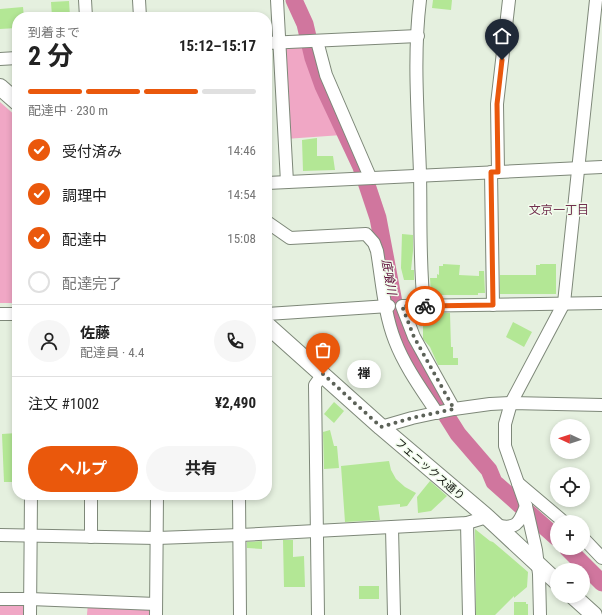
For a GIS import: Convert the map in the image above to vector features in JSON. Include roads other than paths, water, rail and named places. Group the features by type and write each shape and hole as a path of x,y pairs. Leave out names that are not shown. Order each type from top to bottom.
{"main road":[{"path":"0,87 12,98"},
{"name":"フェニックス通り","path":"272,329 381,427 491,521 550,576"},
{"path":"581,603 594,615"}],"street":[{"path":"85,0 86,12"},
{"path":"139,0 140,12"},
{"path":"277,0 273,43 287,182"},
{"path":"420,0 417,80 421,271 424,306"},
{"path":"493,305 497,104 509,0"},
{"path":"540,615 538,565 532,532 526,506 504,440 506,421 511,403 564,304 596,0"},
{"path":"273,43 418,36"},
{"path":"313,41 370,177"},
{"path":"0,59 12,58"},
{"path":"272,183 602,167"},
{"path":"272,225 290,238 366,234 374,244 377,251 395,340 403,360 437,413"},
{"path":"454,409 414,337 402,306 602,303"},
{"path":"272,314 387,306"},
{"path":"0,314 12,314"},
{"path":"318,615 315,385 323,374"},
{"path":"381,427 412,418 454,409 490,404 602,405"},
{"path":"518,484 556,515"},
{"path":"30,615 31,500"},
{"path":"91,500 91,537"},
{"path":"0,599 30,599 156,609 157,500"},
{"path":"239,500 240,615"},
{"path":"0,535 157,538 392,528 491,521 508,527 515,525 526,506"},
{"path":"467,523 469,615"},
{"path":"392,528 394,615"},
{"path":"590,545 602,558"}],"waterway":[{"name":"底喰川","path":"294,0 305,24 313,58 323,86 361,167 378,218 396,313 405,342 419,372 458,434 489,470 494,482 550,532"},
{"name":"底喰川","path":"574,555 602,583"}],"place":[{"name":"禅","path":"323,374"}],"district":[{"name":"文京一丁目","path":"559,210"}]}
